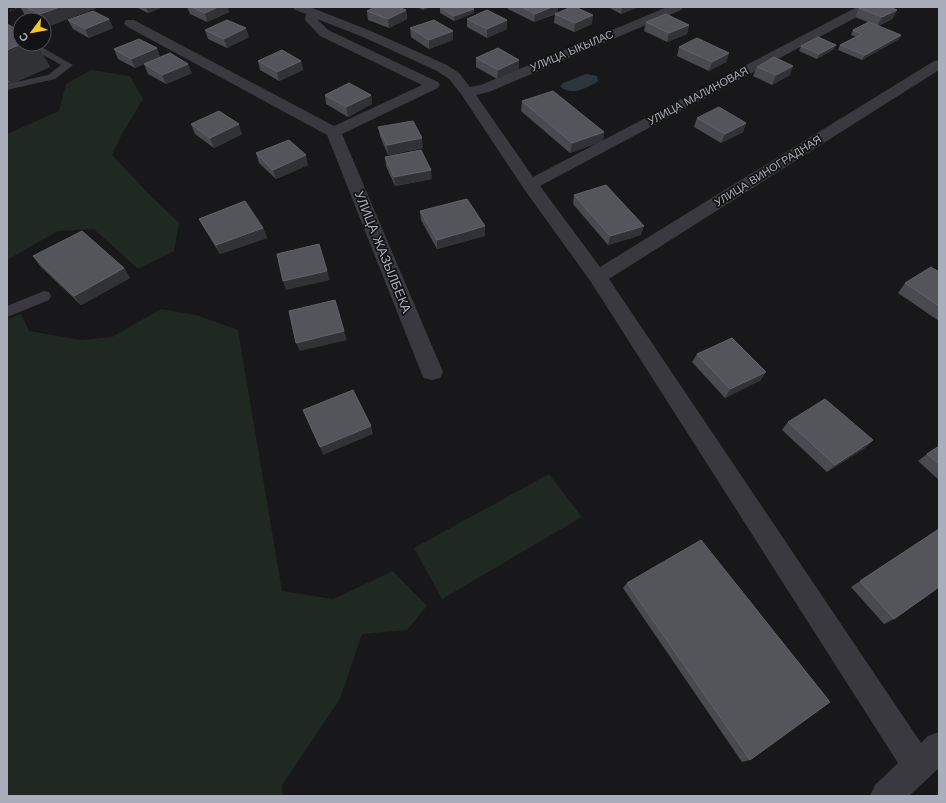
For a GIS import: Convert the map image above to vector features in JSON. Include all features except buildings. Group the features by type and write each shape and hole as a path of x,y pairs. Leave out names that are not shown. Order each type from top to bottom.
{"street":[{"name":"УЛИЦА ЫКЫЛАС","path":"467,92 484,89 677,7"},
{"name":"УЛИЦА МАЛИНОВАЯ","path":"530,185 866,7"},
{"path":"306,10 367,34 442,68 454,76 467,92 530,185 598,277 929,756 886,796"},
{"path":"130,23 334,132 433,85 324,33 311,20 306,10"},
{"name":"УЛИЦА ВИНОГРАДНАЯ","path":"598,277 939,64"},
{"name":"УЛИЦА ЖАЗЫЛБЕКА","path":"334,132 432,372"}],"lane":[{"path":"7,87 31,83 51,77 68,65 44,52"},
{"path":"7,312 44,296"}],"path":[{"path":"7,12 20,7"}],"shaded area":[{"path":"91,70 130,76 143,99 122,134 112,155 179,223 174,251 138,269 94,229 58,231 7,260 7,134 59,111 66,84"},
{"path":"586,74 597,76 598,81 584,89 574,91 569,91 560,86 563,83"},
{"path":"161,309 196,315 238,330 282,591 333,599 393,571 427,606 407,630 362,634 340,699 282,785 283,796 7,796 7,319 21,314 29,331 81,340 112,337"},
{"path":"549,474 582,517 442,599 414,548"}]}
